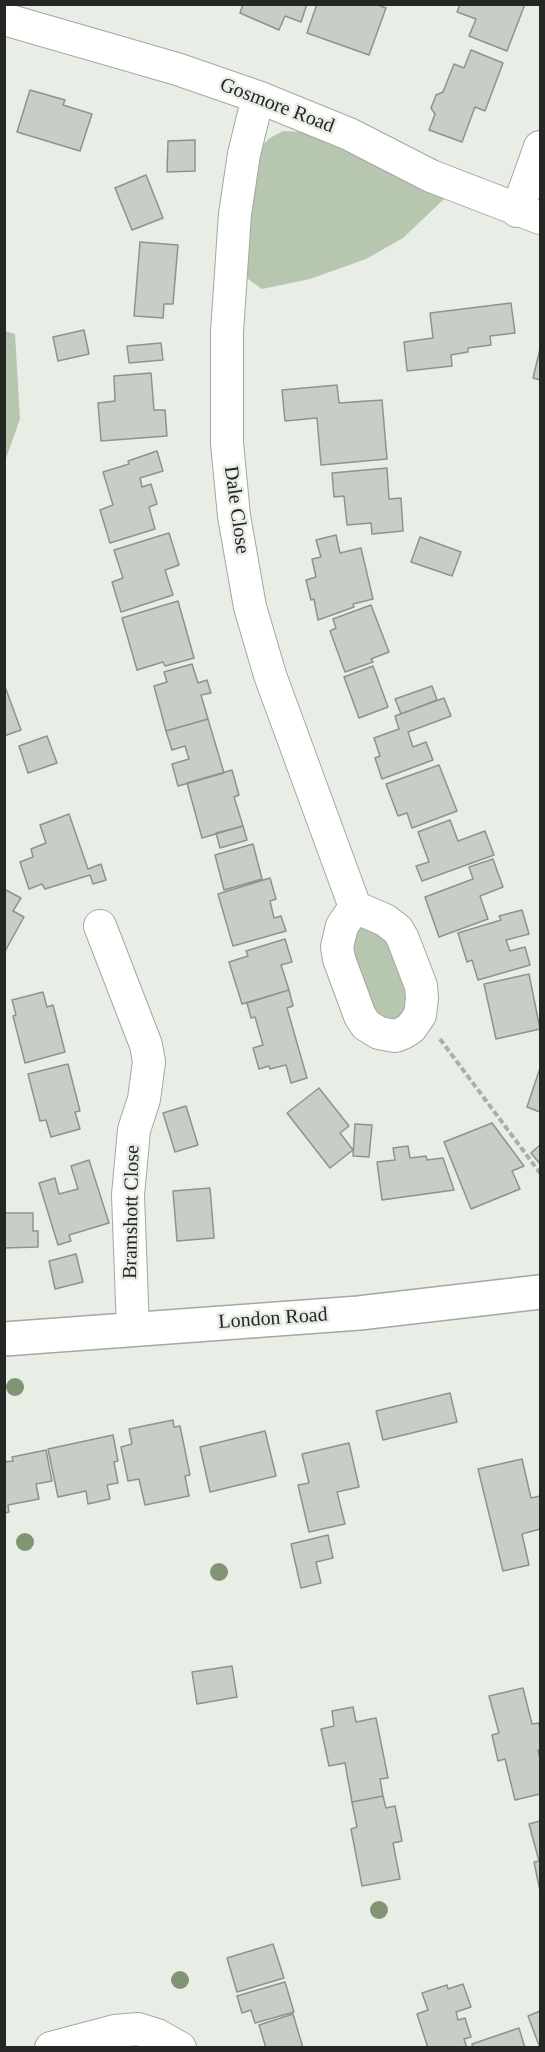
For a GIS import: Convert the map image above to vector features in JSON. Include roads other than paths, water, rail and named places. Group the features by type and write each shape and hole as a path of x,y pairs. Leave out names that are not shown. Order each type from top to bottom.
{"main road":[{"name":"London Road","path":"4,1339 359,1313 540,1293"}],"street":[{"name":"Gosmore Road","path":"4,19 177,69 258,97 349,134 431,176 529,214"},
{"name":"Dale Close","path":"258,97 244,154 235,214 227,333 227,443 234,516 250,606 270,675 355,907"},
{"path":"529,214 540,147"},
{"path":"355,907 385,920 398,930 421,986 422,1006 416,1023 403,1033 388,1035 379,1033 366,1025 360,1016 339,959 337,947 342,926 355,907"},
{"name":"Bramshott Close","path":"100,926 146,1045 149,1062 144,1100 134,1130 128,1195 133,1329"},
{"path":"51,2048 115,2031 138,2029 157,2035 180,2048"}]}
